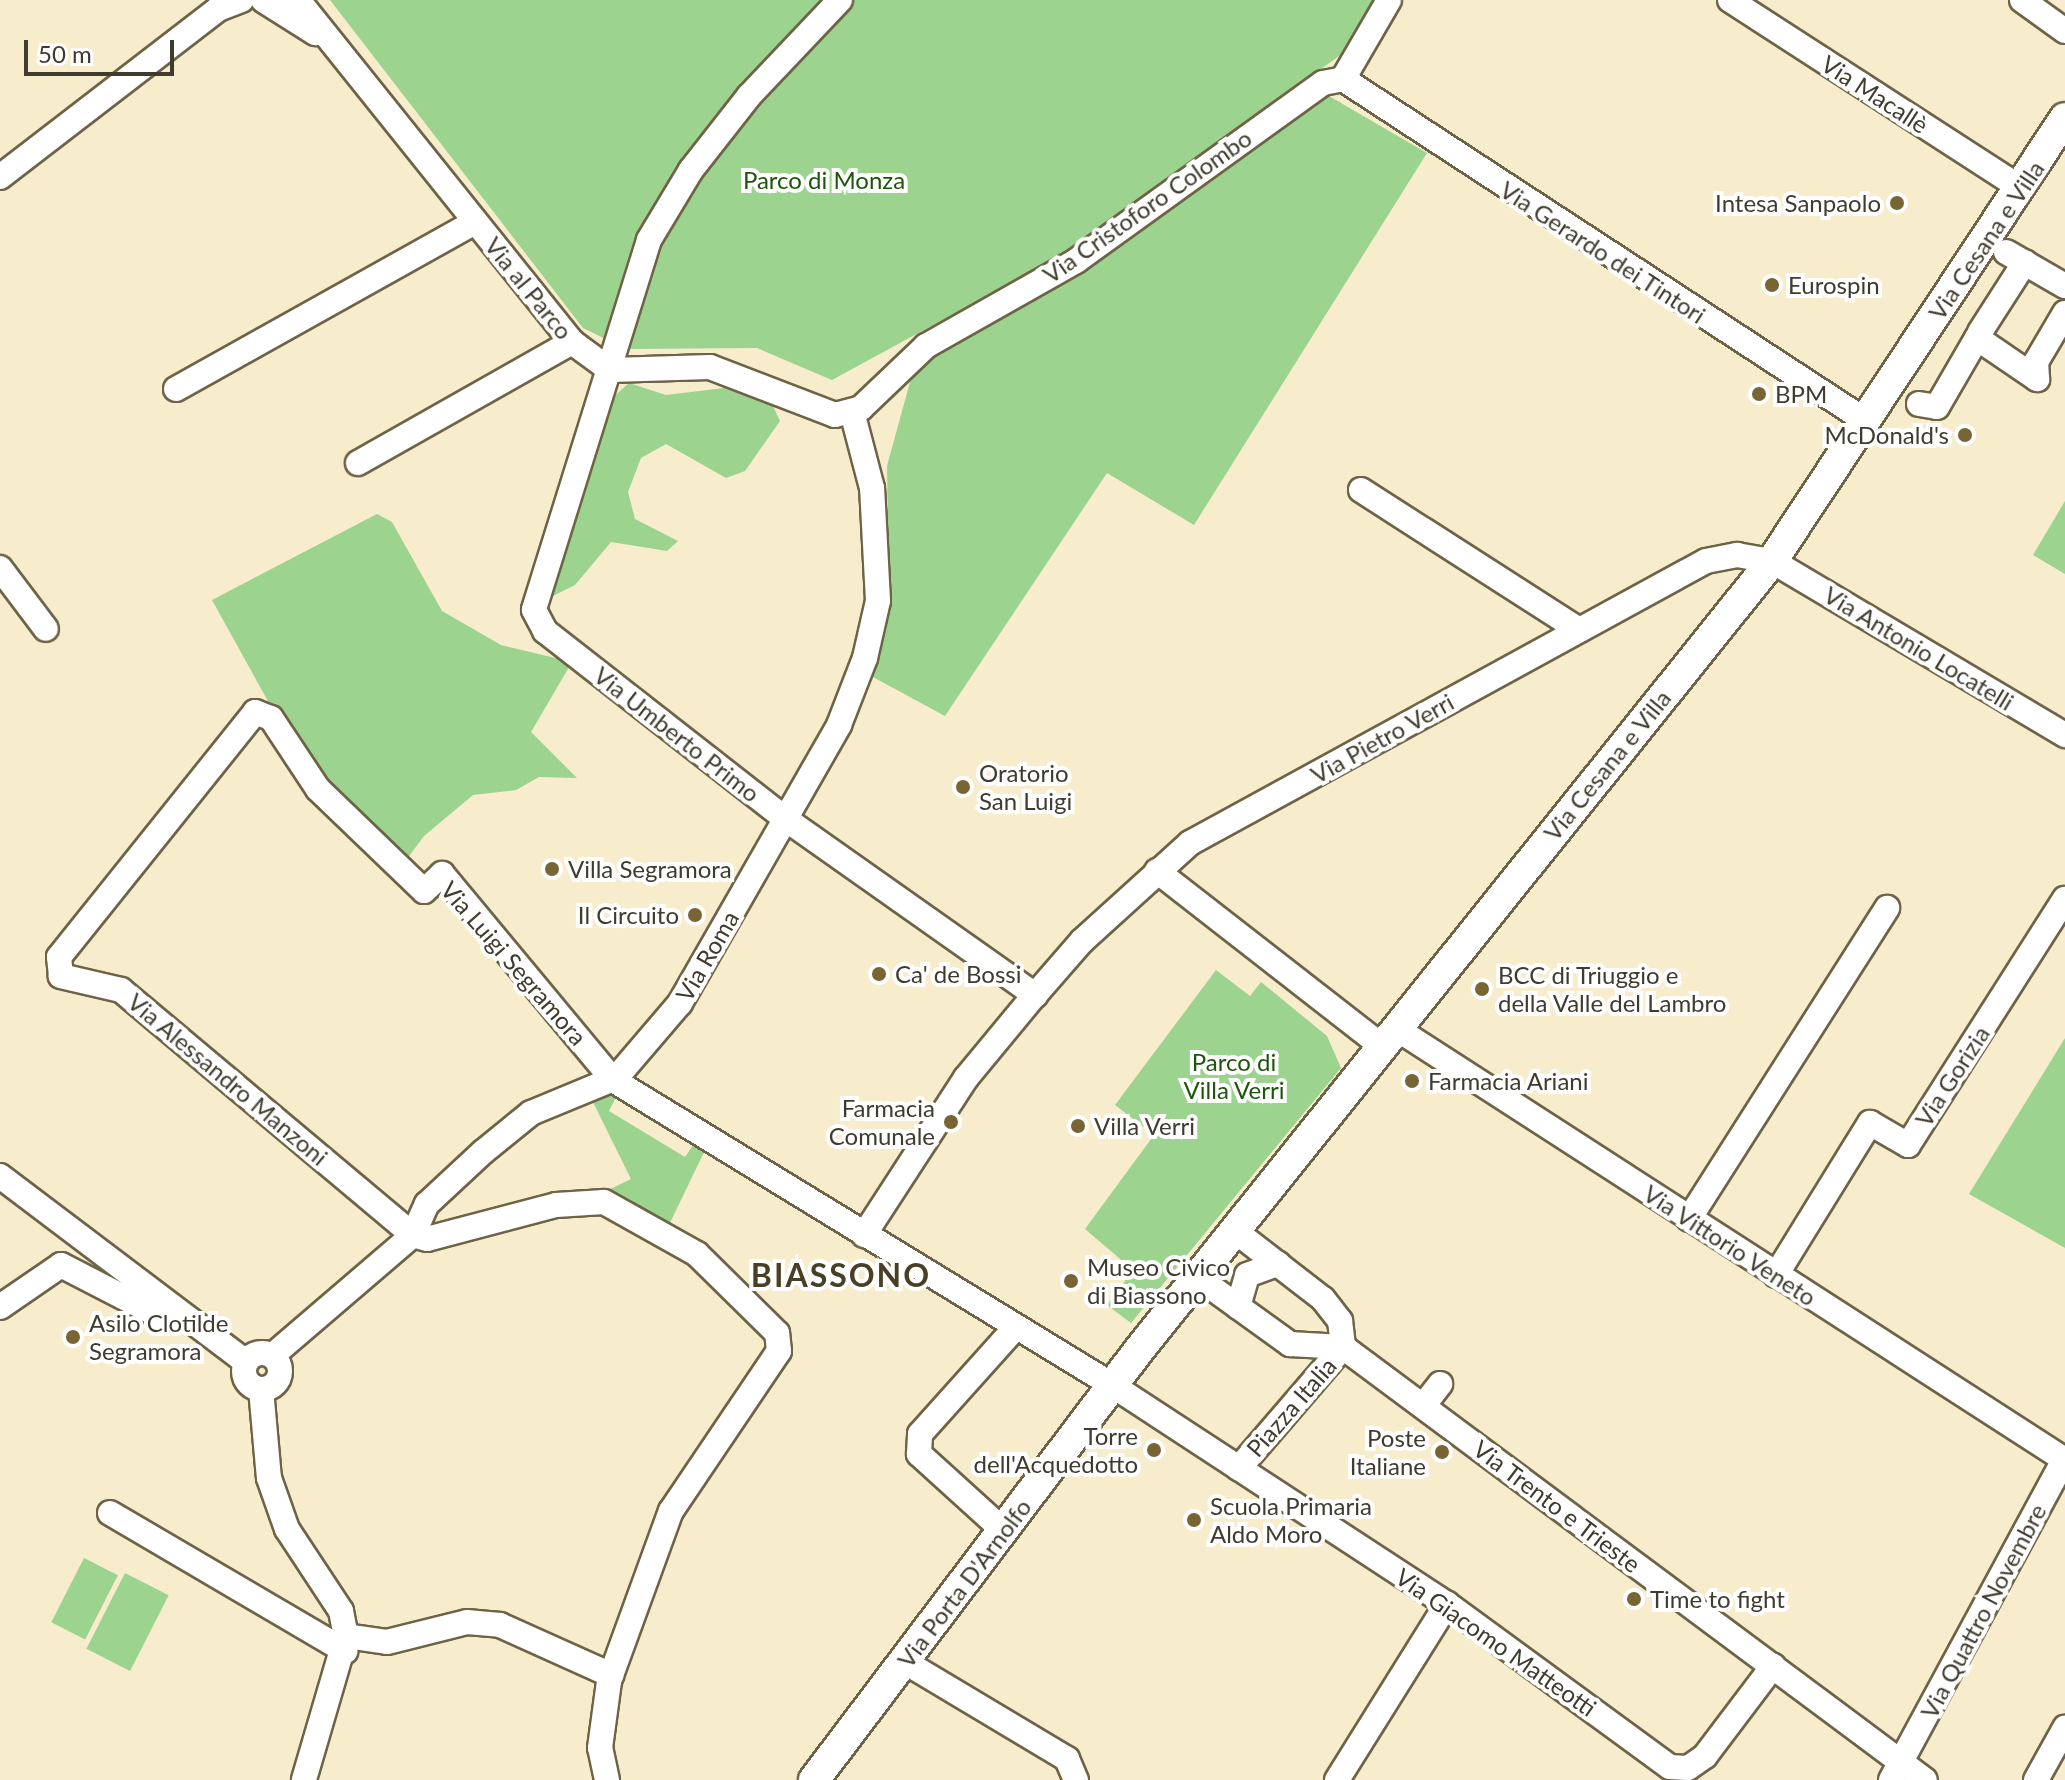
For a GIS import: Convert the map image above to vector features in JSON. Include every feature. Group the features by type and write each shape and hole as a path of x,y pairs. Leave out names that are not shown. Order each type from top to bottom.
{"main road":[{"name":"Via Cesana e Villa","path":"1100,1378 1197,1277 1235,1231 1772,561 2021,188 2056,154 2065,118"},
{"name":"Via Porta D'Arnolfo","path":"814,1780 1004,1531 1100,1378"}],"street":[{"name":"Via al Parco","path":"263,0 327,41"},
{"name":"Via al Parco","path":"298,0 327,41 572,342 610,370"},
{"name":"Via Umberto Primo","path":"840,0 691,170 649,240 534,610 545,631 787,820 1036,993"},
{"path":"1343,79 1389,0"},
{"name":"Via Macallè","path":"1730,0 2021,188"},
{"path":"2022,0 2065,31"},
{"path":"2,170 227,3"},
{"name":"Via Cristoforo Colombo","path":"852,412 875,395 926,346 1076,261 1323,83 1343,79"},
{"name":"Via Gerardo dei Tintori","path":"1343,79 1866,421"},
{"path":"176,389 475,222"},
{"path":"1980,332 2016,257 2065,286"},
{"path":"1919,404 1937,407 1977,338 2037,379 2036,362 2065,313"},
{"path":"358,463 572,342"},
{"path":"610,370 710,367 824,413 852,412 872,488 878,601 839,725 787,820"},
{"path":"1361,490 1579,630"},
{"name":"Via Pietro Verri","path":"864,1235 966,1078 1036,993 1157,871 1190,843 1706,561 1737,555 1772,561"},
{"name":"Via Antonio Locatelli","path":"1772,561 2065,735"},
{"path":"0,568 46,629"},
{"name":"Via Luigi Segramora","path":"249,718 255,712 271,718 318,789 424,891 442,874 613,1080"},
{"name":"Via Alessandro Manzoni","path":"249,718 59,957 61,976 121,990 413,1235"},
{"name":"Via Roma","path":"613,1080 680,1003 787,820"},
{"name":"Via Vittorio Veneto","path":"1157,871 1390,1038 1689,1219 2065,1460"},
{"name":"Via Gorizia","path":"1776,1275 1870,1123 1908,1145 2065,899"},
{"path":"1689,1219 1887,908"},
{"path":"246,1362 257,1353 273,1355 413,1235 427,1204 531,1113 613,1080"},
{"name":"Via Giacomo Matteotti","path":"613,1080 1100,1378 1239,1468 1447,1604 1670,1767 1690,1774 1773,1666"},
{"path":"0,1176 203,1336"},
{"path":"54,1192 203,1336"},
{"path":"413,1235 468,1232 579,1202 604,1202 664,1231 739,1294 777,1333 779,1351 671,1511 611,1675 600,1748 607,1780"},
{"name":"Piazza Italia","path":"1235,1231 1323,1299 1340,1321 1343,1347 1239,1468"},
{"path":"1238,1307 1247,1275 1278,1264"},
{"path":"0,1307 61,1265 203,1336 246,1362"},
{"name":"Piazza Italia","path":"1197,1277 1290,1344 1343,1347"},
{"path":"1004,1531 919,1454 920,1434 1015,1328"},
{"name":"Via Trento e Trieste","path":"1343,1347 1773,1666 1896,1771 1925,1780"},
{"path":"261,1389 277,1381 273,1355"},
{"path":"246,1362 246,1379 261,1389 273,1491 287,1529 341,1611 346,1644 304,1780"},
{"path":"1423,1406 1440,1384"},
{"name":"Via Quattro Novembre","path":"1896,1771 2065,1460"},
{"path":"110,1513 346,1644 387,1642 467,1622 500,1625 611,1675"},
{"path":"1337,1780 1447,1604"},
{"path":"905,1662 1067,1759 1076,1780"},
{"path":"2036,1780 2065,1728"}],"green space":[{"name":"Parco di Monza","path":"330,0 1379,0 1350,48 1080,245 832,380 757,348 626,349 583,328"},
{"path":"1329,96 1427,153 1194,525 1107,473 945,716 871,676 889,604 887,466 910,382 929,358 1073,278"},
{"path":"629,383 666,395 724,388 772,404 780,421 745,471 726,478 666,444 641,458 628,492 635,519 678,541 667,551 611,542 575,585 549,598 611,399"},
{"path":"2065,501 2065,574 2033,555"},
{"path":"377,514 392,522 442,611 501,645 572,662 531,732 577,778 539,777 516,790 473,795 424,836 401,867 362,845 280,723 212,600"},
{"name":"Parco di Villa Verri","path":"1216,970 1250,996 1261,982 1327,1036 1341,1068 1131,1323 1107,1305 1133,1270 1085,1229 1154,1135 1115,1105"},
{"path":"2065,1038 2065,1248 1969,1194"},
{"path":"600,1086 616,1097 609,1111 685,1157 694,1144 705,1150 668,1227 598,1195 631,1179 588,1092"},
{"path":"84,1558 118,1575 85,1639 51,1622"},
{"path":"125,1573 169,1595 130,1671 86,1649"}],"place":[{"name":"Intesa Sanpaolo","path":"1897,203"},
{"name":"Eurospin","path":"1772,285"},
{"name":"BPM","path":"1759,394"},
{"name":"McDonald's","path":"1965,435"},
{"name":"Oratorio San Luigi","path":"963,787"},
{"name":"Villa Segramora","path":"552,869"},
{"name":"Il Circuito","path":"695,915"},
{"name":"Ca' de Bossi","path":"879,974"},
{"name":"BCC di Triuggio e della Valle del Lambro","path":"1482,989"},
{"name":"Farmacia Ariani","path":"1412,1081"},
{"name":"Farmacia Comunale","path":"951,1122"},
{"name":"Villa Verri","path":"1078,1126"},
{"name":"Museo Civico di Biassono","path":"1071,1281"},
{"name":"Asilo Clotilde Segramora","path":"73,1337"},
{"name":"Torre dell'Acquedotto","path":"1154,1450"},
{"name":"Poste Italiane","path":"1442,1452"},
{"name":"Scuola Primaria Aldo Moro","path":"1194,1520"},
{"name":"Time to fight","path":"1634,1599"}],"district":[{"name":"BIASSONO","path":"841,1275"}]}
